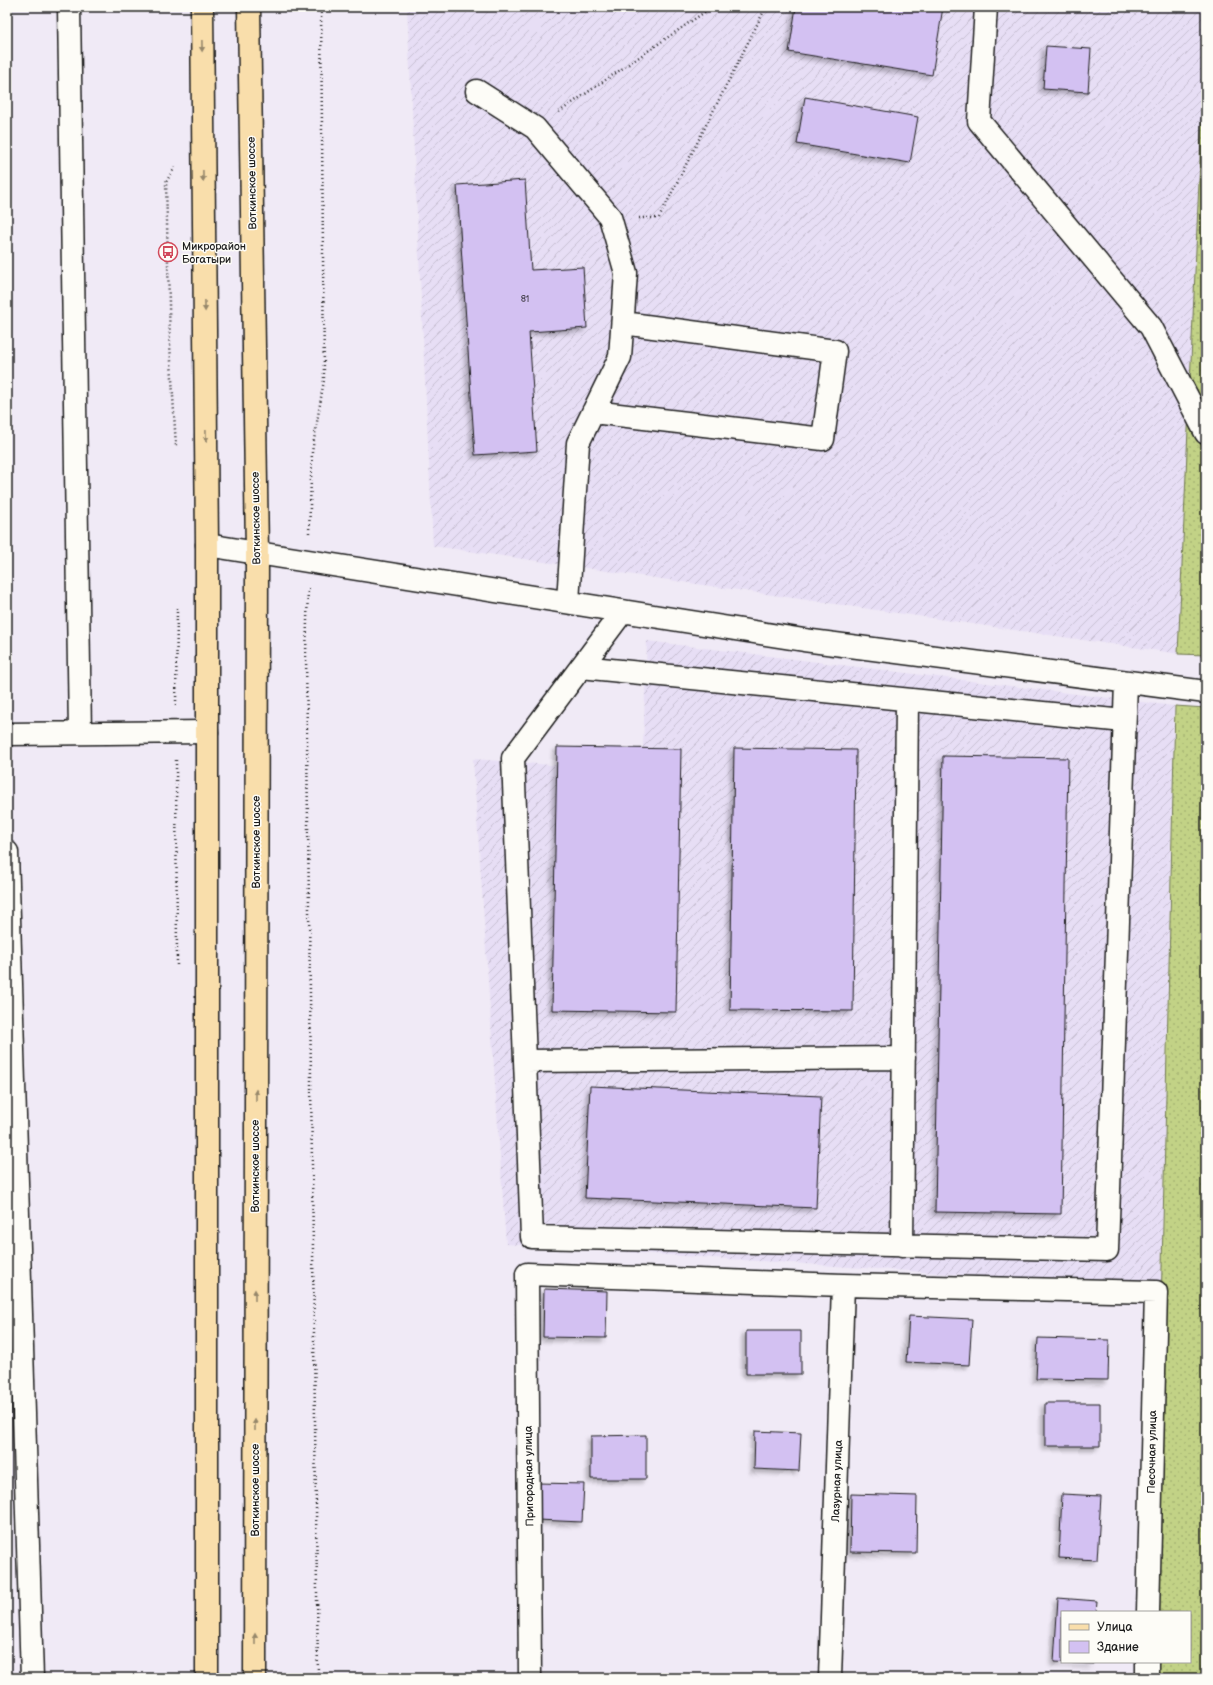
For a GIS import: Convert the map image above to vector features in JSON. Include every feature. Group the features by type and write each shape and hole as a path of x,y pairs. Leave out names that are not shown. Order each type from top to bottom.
{"main road":[{"path":"202,7 207,545 207,1678"},
{"name":"Воткинское шоссе","path":"249,7 256,553 254,1678"}],"street":[{"path":"70,7 80,734"},
{"path":"986,7 979,121 1151,327 1206,433"},
{"path":"477,91 535,128 610,217 626,273 620,357 578,443 568,602"},
{"path":"593,412 824,439 835,351 623,323"},
{"path":"207,545 804,640 1206,692"},
{"path":"623,611 513,758 532,1238 1107,1250 1126,682"},
{"path":"581,667 1124,721"},
{"path":"902,1246 907,700"},
{"path":"7,734 207,732"},
{"path":"7,852 32,1678"},
{"path":"525,1061 904,1058"},
{"name":"Пригородная улица","path":"530,1678 527,1274 843,1285"},
{"name":"Песочная улица","path":"843,1285 1156,1292 1148,1611"},
{"name":"Лазурная улица","path":"830,1678 843,1285"},
{"path":"1147,1663 1147,1678"}],"path":[{"path":"318,1678 306,654 312,452 324,380 321,7"},
{"path":"535,128 712,7"},
{"path":"610,217 659,218 766,7"},
{"path":"177,453 170,344 166,182 178,162"},
{"path":"177,601 177,971"}],"shaded area":[{"path":"407,7 1206,7 1206,52 1180,654 433,546"},
{"path":"647,641 1174,706 1161,1288 506,1244 473,759 642,772"}],"green space":[{"path":"1206,25 1206,655 1178,654"},
{"path":"1175,706 1206,708 1206,1678 1153,1678 1153,1663 1191,1663 1191,1611 1154,1611"}],"building":[{"path":"796,7 943,7 932,75 789,52"},
{"path":"1046,46 1091,49 1088,92 1043,89"},
{"path":"805,97 918,117 910,163 797,144"},
{"path":"525,180 531,270 583,267 587,328 529,332 537,451 475,455 457,185"},
{"path":"557,747 681,749 676,1012 552,1010"},
{"path":"734,748 856,750 853,1011 730,1010"},
{"path":"943,756 1068,758 1061,1214 935,1212"},
{"path":"590,1086 821,1096 816,1208 585,1198"},
{"path":"544,1289 607,1291 606,1338 543,1337"},
{"path":"909,1316 972,1319 969,1365 906,1362"},
{"path":"746,1331 801,1331 801,1374 746,1374"},
{"path":"1038,1338 1109,1340 1108,1380 1036,1379"},
{"path":"1045,1403 1100,1403 1100,1446 1045,1446"},
{"path":"755,1431 801,1433 799,1471 754,1469"},
{"path":"646,1435 646,1479 591,1479 591,1436"},
{"path":"538,1483 584,1484 582,1522 537,1520"},
{"path":"851,1494 917,1496 916,1553 850,1552"},
{"path":"1062,1494 1101,1496 1097,1560 1059,1558"},
{"path":"1058,1598 1097,1601 1096,1611 1061,1611 1061,1662 1054,1662"}],"place":[{"name":"Микрорайон Богатыри","path":"168,252"}]}
